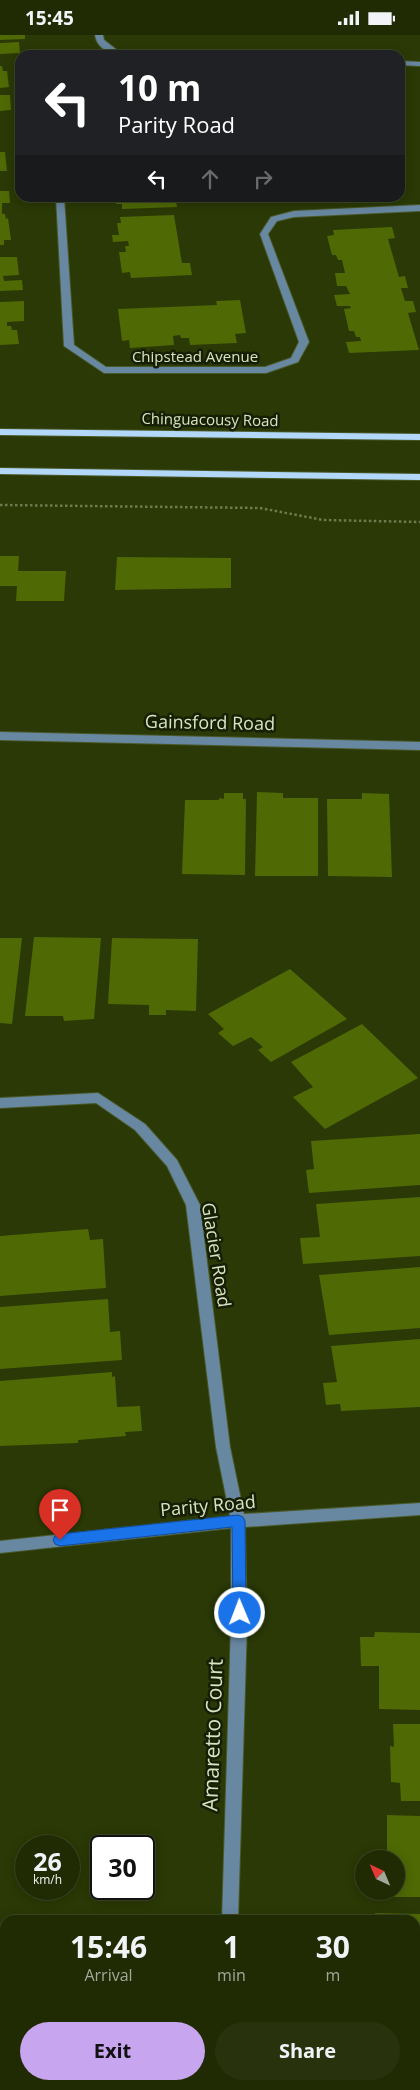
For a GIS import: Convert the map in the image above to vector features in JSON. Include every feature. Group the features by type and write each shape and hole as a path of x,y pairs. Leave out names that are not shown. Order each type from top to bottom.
{"main road":[{"name":"Chinguacousy Road","path":"0,432 420,437"},
{"path":"0,471 420,477"}],"street":[{"path":"99,35 100,41 110,50"},
{"path":"405,63 420,64"},
{"name":"Chipstead Avenue","path":"60,202 69,346 104,370 266,370 295,360 304,342 264,234 274,219 294,214 420,208"},
{"name":"Gainsford Road","path":"0,736 420,746"},
{"name":"Glacier Road","path":"0,1103 98,1098 140,1127 172,1163 192,1205 223,1447 238,1521"},
{"name":"Parity Road","path":"0,1547 238,1521 420,1509"},
{"name":"Amaretto Court","path":"230,1915 239,1623 238,1521"}],"path":[{"path":"0,505 260,508 323,520 420,522"}],"building":[{"path":"0,35 25,35 25,39 0,40"},
{"path":"19,42 20,50 15,50 15,53 0,54 0,43"},
{"path":"0,66 2,66 3,71 7,71 9,87 0,88"},
{"path":"0,95 10,95 11,110 0,111"},
{"path":"0,152 5,152 7,171 0,171"},
{"path":"0,191 9,191 10,203 2,203 2,214 5,214 6,219 8,218 11,240 4,240 4,245 0,245"},
{"path":"116,202 176,202 177,207 122,209 122,204 116,204"},
{"path":"174,215 182,263 190,263 192,275 131,278 130,272 122,273 119,252 126,252 125,246 129,246 128,241 113,242 112,235 119,235 117,223 121,223 120,217"},
{"path":"392,227 395,238 388,239 399,277 405,276 408,288 401,288 405,301 413,301 416,312 408,313 419,350 349,353 346,342 361,341 360,337 356,337 354,331 349,331 344,309 351,308 350,306 337,306 334,295 350,294 346,286 337,286 335,273 345,273 342,260 338,260 336,255 332,255 327,236 334,235 333,230"},
{"path":"0,257 17,257 19,275 3,276 4,281 22,280 23,290 0,291"},
{"path":"240,300 246,333 235,334 237,343 190,345 189,338 181,338 180,335 173,336 174,345 130,348 129,340 122,341 118,309 217,305 216,301"},
{"path":"24,301 24,321 7,322 7,326 11,326 12,330 17,330 19,344 0,345 0,302"},
{"path":"0,556 19,556 18,571 66,571 64,601 16,601 17,586 0,586"},
{"path":"117,557 231,558 231,588 115,590"},
{"path":"257,792 283,793 283,798 318,798 318,876 255,876"},
{"path":"224,793 243,793 243,799 246,799 245,875 182,874 185,800 219,800 219,798 224,799"},
{"path":"362,793 389,794 392,877 328,876 327,799 362,799"},
{"path":"34,937 101,938 94,1019 64,1021 63,1016 25,1016"},
{"path":"0,938 22,938 12,1024 0,1023"},
{"path":"112,938 198,939 196,1011 166,1010 166,1015 149,1015 149,1005 108,1004"},
{"path":"290,969 347,1019 271,1062 258,1050 263,1047 251,1037 233,1046 218,1033 224,1029 208,1014"},
{"path":"362,1024 418,1078 325,1129 293,1097 313,1087 291,1062"},
{"path":"420,1134 420,1185 309,1193 306,1170 314,1169 311,1141"},
{"path":"420,1197 420,1256 303,1264 300,1238 320,1237 316,1204"},
{"path":"88,1229 90,1240 103,1239 106,1288 0,1296 0,1236"},
{"path":"420,1267 420,1328 329,1335 319,1275"},
{"path":"108,1299 110,1332 120,1331 122,1360 0,1369 0,1307"},
{"path":"420,1339 420,1407 341,1411 340,1404 326,1405 323,1383 337,1382 331,1346"},
{"path":"112,1372 112,1377 115,1376 117,1407 140,1406 142,1431 125,1432 126,1436 78,1440 78,1443 0,1446 0,1381"},
{"path":"375,1632 420,1633 420,1710 379,1709 379,1666 361,1666 360,1637 374,1637"},
{"path":"393,1724 420,1724 420,1801 401,1801 400,1783 391,1782 390,1746 394,1747"},
{"path":"387,1815 420,1816 420,1897 405,1897 405,1850 387,1850"},
{"path":"375,1913 420,1914 420,1915 375,1915"}],"route":[{"path":"60,1540 238,1521 240,1613"}]}
